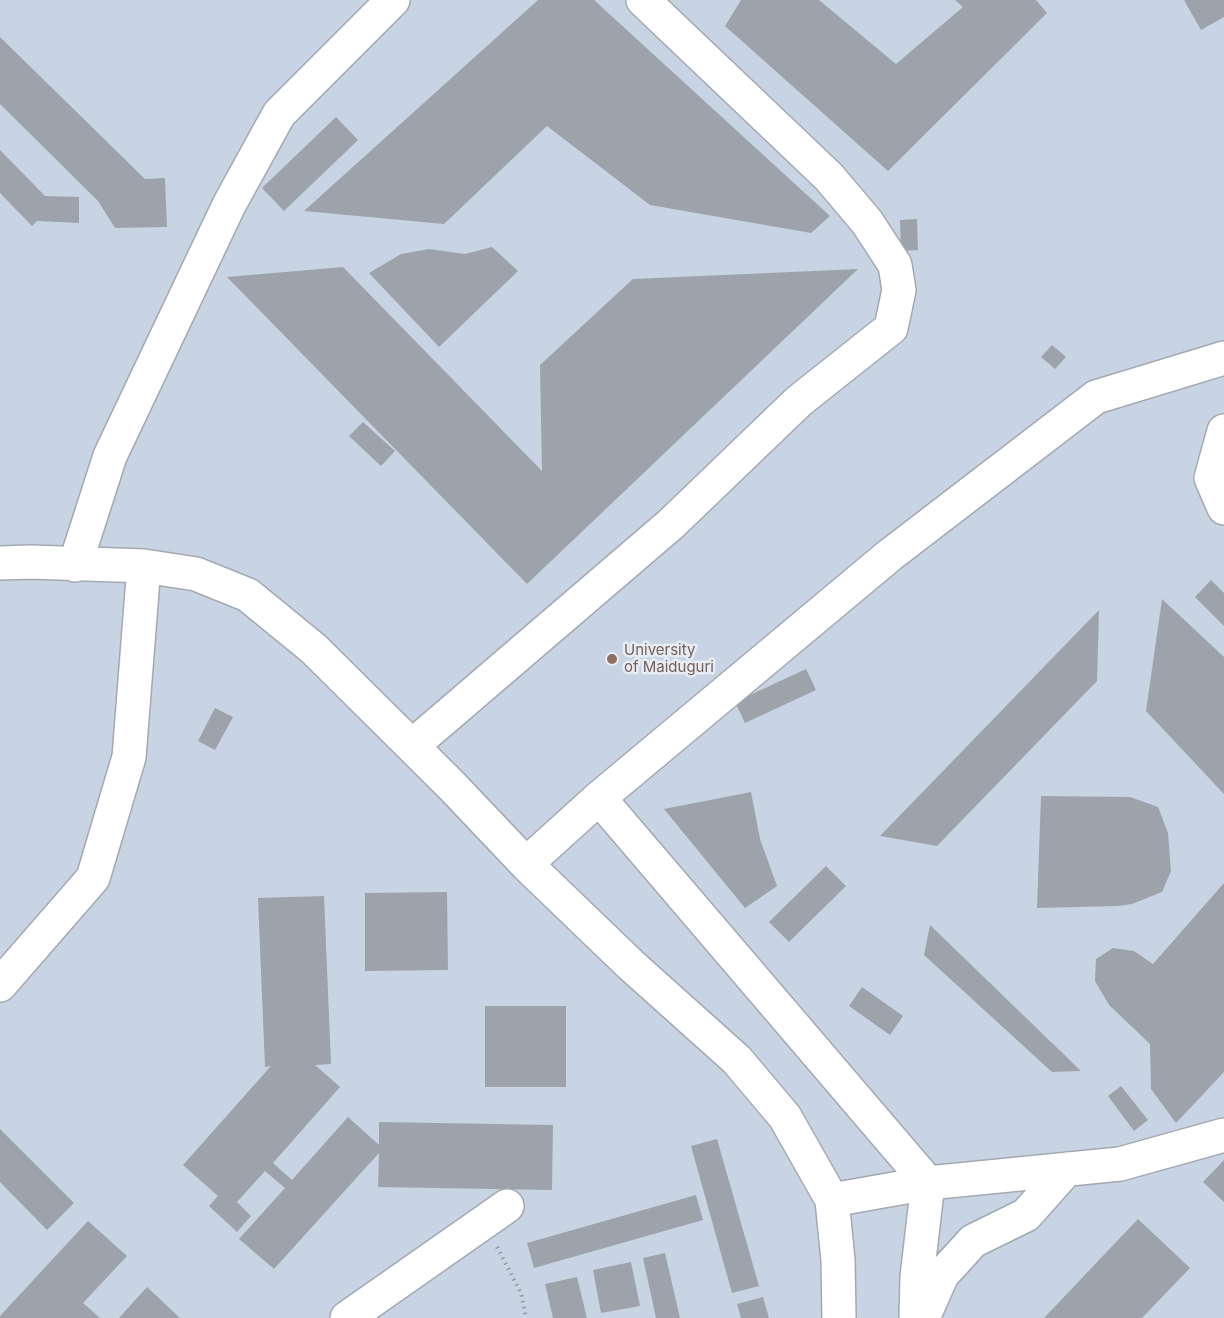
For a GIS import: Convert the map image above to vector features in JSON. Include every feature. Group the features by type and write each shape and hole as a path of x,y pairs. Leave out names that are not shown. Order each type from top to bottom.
{"street":[{"path":"75,565 110,456 229,206 279,114 393,0"},
{"path":"412,746 671,524 799,401 891,328 899,290 895,265 867,222 829,177 643,0"},
{"path":"526,864 600,798 890,555 1096,397 1224,358"},
{"path":"1224,431 1211,478 1224,508"},
{"path":"0,563 31,562 144,567 196,574 248,595 314,649 526,864 632,965 737,1060 786,1117 832,1200 838,1260 839,1318"},
{"path":"0,985 93,878 129,757 144,567"},
{"path":"600,798 928,1183 917,1277 916,1318"},
{"path":"832,1200 928,1183 1120,1164 1224,1135"},
{"path":"922,1318 942,1275 973,1241 1026,1215 1067,1169"},
{"path":"347,1318 496,1214"}],"path":[{"path":"496,1214 521,1293 526,1318"}],"shaded area":[{"name":"University of Maiduguri","path":"0,0 1224,0 1224,1318 0,1318"}],"building":[{"path":"538,0 594,0 830,216 811,233 650,205 547,126 444,224 304,211"},
{"path":"741,0 819,0 896,64 963,7 955,0 1036,0 1047,13 888,171 725,26"},
{"path":"1184,0 1224,0 1224,17 1201,30"},
{"path":"0,37 145,179 165,178 167,227 115,228 98,201 0,104"},
{"path":"336,117 358,140 284,211 262,188"},
{"path":"0,150 45,196 79,197 79,223 37,221 32,226 0,193"},
{"path":"917,219 918,250 901,251 900,220"},
{"path":"492,247 518,271 439,347 369,273 401,254 429,249 465,254"},
{"path":"343,267 542,471 540,365 633,279 858,269 527,584 227,277"},
{"path":"1052,345 1066,357 1055,369 1041,357"},
{"path":"363,422 395,451 381,466 349,436"},
{"path":"1211,580 1224,593 1224,626 1195,597"},
{"path":"1162,599 1224,657 1224,794 1146,711"},
{"path":"1099,610 1097,681 937,846 880,836"},
{"path":"806,669 816,690 745,723 735,702"},
{"path":"215,708 233,717 215,750 198,741"},
{"path":"751,792 760,839 777,886 745,908 664,809"},
{"path":"1041,796 1130,797 1158,807 1168,833 1171,871 1162,892 1132,904 1118,906 1037,908"},
{"path":"826,866 846,886 789,942 769,922"},
{"path":"1224,883 1224,1072 1176,1123 1151,1089 1150,1044 1109,1005 1095,981 1096,959 1113,948 1134,951 1153,964"},
{"path":"447,892 448,970 365,971 365,893"},
{"path":"324,896 331,1064 315,1065 340,1087 273,1163 292,1180 348,1117 379,1145 379,1122 553,1125 552,1190 378,1187 379,1153 274,1269 239,1239 285,1188 265,1171 237,1202 251,1216 237,1232 209,1206 218,1196 183,1165 271,1066 265,1067 258,898"},
{"path":"930,925 1081,1071 1052,1072 924,955"},
{"path":"862,987 903,1016 890,1035 849,1006"},
{"path":"485,1006 566,1006 566,1087 485,1087"},
{"path":"1121,1086 1148,1120 1134,1131 1108,1096"},
{"path":"0,1129 74,1203 47,1230 0,1182"},
{"path":"717,1139 759,1286 732,1293 691,1146"},
{"path":"1224,1160 1224,1202 1203,1182"},
{"path":"696,1195 703,1220 534,1268 527,1243"},
{"path":"1138,1219 1190,1268 1142,1318 1044,1318"},
{"path":"88,1221 127,1256 83,1303 100,1318 0,1318 0,1316"},
{"path":"665,1253 680,1318 656,1318 643,1258"},
{"path":"631,1262 640,1306 601,1313 593,1270"},
{"path":"577,1277 587,1318 553,1318 545,1284"},
{"path":"147,1287 180,1318 119,1318"},
{"path":"763,1297 769,1318 741,1318 737,1304"}],"place":[{"name":"University of Maiduguri","path":"612,659"}]}
